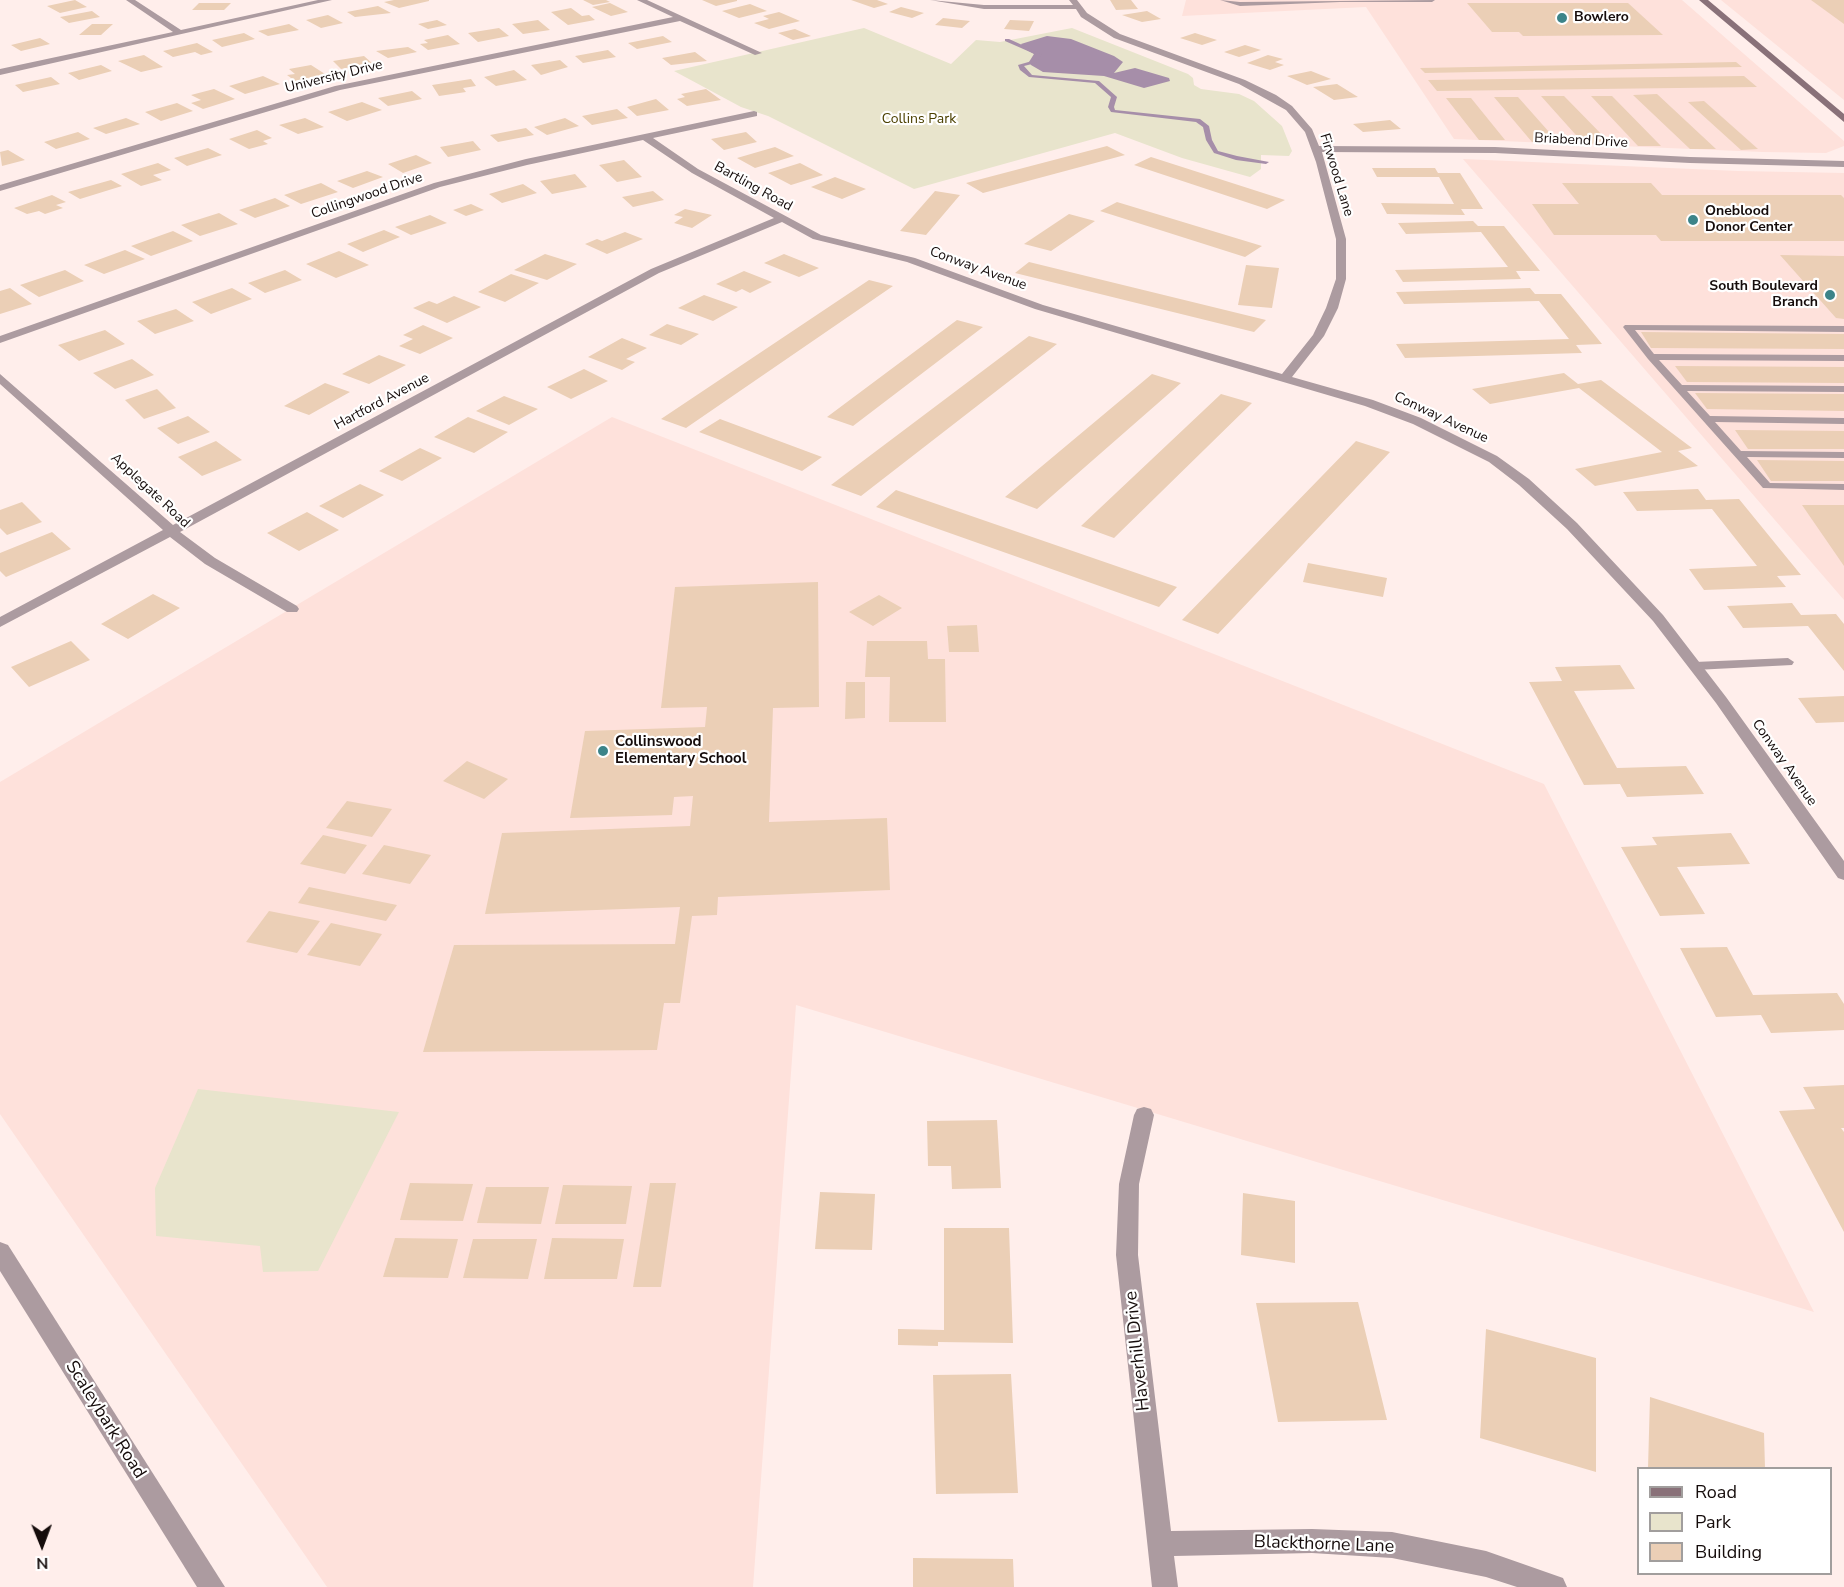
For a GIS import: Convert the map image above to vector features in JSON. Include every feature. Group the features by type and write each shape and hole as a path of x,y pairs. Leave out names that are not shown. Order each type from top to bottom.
{"main road":[{"path":"1703,0 1844,119"}],"street":[{"path":"130,0 179,32"},
{"path":"0,72 328,0"},
{"path":"641,0 758,53"},
{"path":"934,0 984,7 1075,4"},
{"name":"Firwood Lane","path":"1075,4 1091,21 1118,36 1242,82 1273,97 1302,119 1316,149 1341,239 1341,279 1332,308 1318,336 1285,378"},
{"name":"University Drive","path":"0,189 338,88 681,18"},
{"name":"Collingwood Drive","path":"0,340 437,185 526,162 754,114"},
{"name":"Bartling Road","path":"645,137 696,171 817,237 853,247"},
{"name":"Briabend Drive","path":"1316,149 1495,150 1690,160 1844,164"},
{"name":"Hartford Avenue","path":"0,623 655,271 700,250 783,218"},
{"name":"Conway Avenue","path":"853,247 911,260 1030,304 1369,403 1417,421 1493,459 1524,482 1601,555 1658,618 1844,874"},
{"name":"Applegate Road","path":"0,378 172,531 210,561 292,609"},
{"name":"Haverhill Drive","path":"1144,1115 1129,1184 1127,1255 1164,1587"},
{"name":"Scaleybark Road","path":"0,1252 212,1587"},
{"name":"Blackthorne Lane","path":"1160,1544 1312,1541 1392,1545 1486,1564 1554,1587"}],"lane":[{"path":"1223,0 1240,4 1432,0"},
{"path":"1844,329 1628,327 1678,388 1767,486 1844,487"},
{"path":"1651,357 1844,358"},
{"path":"1678,388 1844,389"},
{"path":"1706,419 1844,421"},
{"path":"1738,454 1844,455"},
{"path":"1695,666 1788,662"}],"shaded area":[{"path":"1186,0 1682,0 1844,141 1844,146 1826,153 1763,152 1454,139 1366,7 1182,16"},
{"path":"1721,0 1844,0 1844,100"},
{"path":"1047,36 1071,39 1114,56 1123,62 1114,73 1135,68 1169,78 1170,81 1144,88 1104,76 1043,72 1031,65 1029,62 1034,54 1023,48 1021,44"},
{"path":"1463,159 1738,171 1844,173 1844,600"},
{"path":"612,417 1544,784 1814,1312 796,1005 753,1587 327,1587 0,1114 0,782"}],"green space":[{"name":"Collins Park","path":"864,28 951,64 976,40 1000,42 1072,28 1188,74 1193,78 1194,85 1201,89 1239,94 1254,101 1282,126 1292,151 1289,156 1261,155 1261,169 1250,177 1182,158 1115,133 914,189 768,116 741,107 674,71"},
{"path":"198,1089 399,1112 318,1271 263,1272 260,1246 156,1236 155,1188"}],"building":[{"path":"75,0 87,7 60,13 47,6"},
{"path":"583,0 606,0 610,2 593,5"},
{"path":"702,0 737,0 737,1 716,6"},
{"path":"851,0 877,0 888,4 874,8"},
{"path":"1110,0 1131,0 1138,9 1116,10"},
{"path":"1811,0 1844,0 1844,24"},
{"path":"429,1 399,8 384,2"},
{"path":"199,3 231,3 224,10 192,10"},
{"path":"610,3 628,12 611,16 592,7"},
{"name":"Bowlero","path":"1467,3 1628,3 1663,35 1523,36 1519,32 1492,32"},
{"path":"750,4 767,11 739,18 722,11"},
{"path":"378,6 391,13 355,17 347,12"},
{"path":"901,7 924,13 912,18 889,12"},
{"path":"571,8 582,16 589,15 595,20 568,25 551,12"},
{"path":"92,11 100,17 69,23 60,17"},
{"path":"1147,11 1161,19 1142,22 1122,15"},
{"path":"779,12 800,21 769,29 754,23 769,19 763,16"},
{"path":"328,15 343,23 321,28 306,20"},
{"path":"943,18 970,21 962,28 935,25"},
{"path":"437,20 447,25 428,29 418,24"},
{"path":"538,20 550,30 523,34 512,24"},
{"path":"1010,20 1034,21 1029,31 1004,29"},
{"path":"92,24 113,24 101,35 79,35"},
{"path":"289,24 299,30 268,36 258,31"},
{"path":"499,28 509,36 478,42 468,33"},
{"path":"795,29 811,36 793,40 778,33"},
{"path":"244,33 255,39 222,47 212,40"},
{"path":"1195,33 1217,40 1202,45 1180,38"},
{"path":"448,35 460,44 428,50 420,44 428,43 424,40"},
{"path":"663,36 672,42 637,49 628,43"},
{"path":"40,38 50,44 21,51 11,45"},
{"path":"197,43 213,52 201,55 195,52 173,57 163,51"},
{"path":"1245,45 1261,50 1239,57 1224,52"},
{"path":"408,47 417,52 388,58 376,51"},
{"path":"608,50 616,57 583,63 575,56"},
{"path":"695,52 707,61 671,65 662,58"},
{"path":"144,55 163,67 141,72 118,61"},
{"path":"1268,55 1283,59 1275,62 1284,65 1270,70 1247,63"},
{"path":"364,56 372,63 341,69 333,61"},
{"path":"560,60 568,67 541,75 531,65"},
{"path":"1736,62 1742,67 1425,73 1420,68"},
{"path":"101,65 112,71 79,80 68,73"},
{"path":"311,65 325,74 295,81 287,75 295,74 289,69"},
{"path":"514,70 527,80 496,86 484,77"},
{"path":"1311,71 1331,79 1307,85 1287,76"},
{"path":"263,76 280,84 245,94 229,86"},
{"path":"1744,76 1757,87 1437,91 1428,80"},
{"path":"51,77 60,84 23,92 15,85"},
{"path":"471,79 476,86 463,88 466,92 439,96 432,85"},
{"path":"1337,84 1358,97 1334,100 1313,87"},
{"path":"214,89 235,99 203,109 191,103 201,100 191,95"},
{"path":"706,89 721,100 687,106 677,99 685,97 681,94"},
{"path":"412,91 422,99 388,106 378,98"},
{"path":"1657,94 1716,149 1690,149 1633,95"},
{"path":"1541,96 1564,96 1610,143 1584,144"},
{"path":"1591,96 1612,96 1661,146 1638,146"},
{"path":"1494,97 1518,97 1557,141 1532,142"},
{"path":"1446,98 1471,98 1505,140 1479,140"},
{"path":"656,99 669,110 637,116 627,107"},
{"path":"1704,101 1758,149 1741,150 1688,102"},
{"path":"362,102 382,110 347,121 328,112"},
{"path":"177,103 193,111 161,121 145,112"},
{"path":"617,109 628,118 592,125 582,116"},
{"path":"126,118 140,124 106,134 93,128"},
{"path":"305,118 324,127 298,134 279,125"},
{"path":"565,118 579,126 547,135 534,127"},
{"path":"1390,120 1401,129 1363,132 1353,124"},
{"path":"526,128 534,135 498,142 490,135"},
{"path":"257,130 272,138 263,141 268,144 249,149 229,139"},
{"path":"78,132 90,139 56,149 44,142"},
{"path":"746,132 757,142 724,150 711,139"},
{"path":"473,141 481,150 448,157 440,147"},
{"path":"1107,146 1125,155 983,193 966,183"},
{"path":"775,147 794,156 755,168 737,158"},
{"path":"208,148 222,155 187,166 174,158"},
{"path":"8,150 25,160 2,166 0,152"},
{"path":"416,155 432,163 403,173 388,164"},
{"path":"1151,157 1285,200 1267,209 1134,165"},
{"path":"624,160 642,177 617,182 599,165"},
{"path":"158,163 171,170 153,175 162,180 141,186 121,174"},
{"path":"800,163 823,175 791,185 768,173"},
{"path":"1372,168 1435,168 1438,173 1460,173 1483,209 1461,209 1465,215 1387,214 1381,203 1454,204 1439,177 1377,177"},
{"path":"367,171 383,177 353,188 337,181"},
{"path":"575,174 587,187 552,194 540,181"},
{"path":"835,177 866,189 842,199 811,187"},
{"path":"111,180 122,186 80,199 68,192"},
{"path":"321,183 338,192 301,204 284,195"},
{"name":"Oneblood Donor Center","path":"1562,183 1651,183 1662,195 1841,195 1844,198 1844,241 1661,241 1656,235 1554,235 1532,204 1579,204"},
{"path":"523,184 537,193 502,203 489,194"},
{"path":"653,191 664,200 633,207 622,197"},
{"path":"935,191 960,195 926,235 900,231"},
{"path":"52,195 66,202 56,205 63,208 45,214 39,211 27,214 14,208"},
{"path":"275,198 290,206 255,218 239,210"},
{"path":"1117,202 1262,246 1245,257 1100,211"},
{"path":"471,204 484,210 466,216 453,210"},
{"path":"685,209 712,215 692,228 674,223 683,217 674,215"},
{"path":"219,213 238,224 200,236 181,225"},
{"path":"1069,214 1095,221 1051,251 1024,244"},
{"path":"430,215 447,223 411,235 395,227"},
{"path":"1473,221 1478,226 1504,226 1540,271 1516,271 1521,279 1403,282 1395,270 1508,267 1481,232 1406,234 1398,223"},
{"path":"384,230 400,237 363,252 347,244"},
{"path":"173,231 193,241 151,256 131,246"},
{"path":"625,232 643,239 607,254 585,244 597,239 602,241"},
{"path":"125,250 145,259 104,274 84,265"},
{"path":"339,251 369,265 336,278 306,264"},
{"path":"545,254 577,264 547,280 514,270"},
{"path":"784,254 819,268 799,277 764,263"},
{"name":"South Boulevard Branch","path":"1780,255 1844,256 1844,319 1836,318"},
{"path":"1029,262 1266,320 1254,332 1015,273"},
{"path":"1246,265 1279,268 1272,308 1238,305"},
{"path":"65,270 84,281 39,297 20,285"},
{"path":"285,270 302,280 265,293 248,283"},
{"path":"744,271 772,282 750,293 742,289 736,292 716,284"},
{"path":"511,274 539,283 505,302 478,292"},
{"path":"869,280 893,286 686,428 661,419"},
{"path":"10,288 32,304 0,314 0,291"},
{"path":"232,288 252,299 211,314 192,302"},
{"path":"1530,288 1535,294 1561,294 1602,344 1576,345 1582,353 1405,358 1396,344 1569,339 1539,301 1404,304 1396,292"},
{"path":"704,295 738,307 713,321 678,308"},
{"path":"454,296 481,307 447,323 413,308 429,301 437,304"},
{"path":"176,309 194,321 155,334 137,321"},
{"path":"957,320 983,327 853,426 827,417"},
{"path":"667,324 699,334 681,345 649,335"},
{"path":"423,325 453,338 420,354 399,346 413,339 403,335"},
{"path":"105,330 125,344 79,361 58,345"},
{"path":"1641,332 1844,334 1844,349 1651,348"},
{"path":"1029,336 1057,344 861,496 831,485"},
{"path":"622,338 647,348 626,359 635,362 622,370 588,357"},
{"path":"379,355 406,365 369,384 342,374"},
{"path":"132,359 154,375 115,389 93,373"},
{"path":"1675,366 1844,367 1844,383 1687,382"},
{"path":"584,369 608,381 571,399 547,387"},
{"path":"1564,373 1578,384 1601,380 1692,448 1678,451 1698,466 1595,486 1575,469 1662,452 1579,388 1490,404 1472,389"},
{"path":"1152,374 1181,383 1037,509 1005,497"},
{"path":"325,383 350,392 309,415 284,406"},
{"path":"157,389 176,408 144,419 125,400"},
{"path":"1695,393 1844,394 1844,411 1707,409"},
{"path":"1221,394 1252,403 1114,538 1081,526"},
{"path":"504,396 538,409 509,425 476,411"},
{"path":"188,416 210,432 178,444 157,428"},
{"path":"468,417 508,432 474,453 434,437"},
{"path":"720,419 822,457 802,471 699,432"},
{"path":"1735,430 1844,431 1844,449 1748,449"},
{"path":"216,441 242,460 202,476 178,457"},
{"path":"1356,441 1390,452 1218,634 1182,620"},
{"path":"420,448 442,458 402,481 379,471"},
{"path":"1757,460 1844,461 1844,481 1771,481"},
{"path":"360,484 384,495 343,518 319,506"},
{"path":"1698,489 1706,500 1739,499 1801,575 1777,576 1786,587 1704,590 1689,569 1757,566 1712,509 1637,511 1623,492"},
{"path":"896,490 1177,587 1159,607 876,507"},
{"path":"22,502 42,522 7,535 0,528 0,510"},
{"path":"1802,505 1844,505 1844,566"},
{"path":"307,512 339,530 299,551 267,533"},
{"path":"52,532 71,549 6,577 0,571 0,553"},
{"path":"1308,563 1387,578 1383,597 1303,582"},
{"path":"818,582 819,707 773,708 769,822 887,818 890,890 718,897 717,915 692,916 680,1003 664,1003 657,1050 423,1052 454,945 675,944 680,907 485,914 502,833 690,826 693,796 674,797 672,815 570,818 585,731 705,727 707,707 661,708 675,587"},
{"path":"153,594 180,608 128,639 101,624"},
{"path":"879,595 902,608 873,626 849,612"},
{"path":"1792,603 1801,615 1836,614 1844,624 1844,671 1808,626 1743,628 1727,606"},
{"path":"977,625 979,652 949,652 947,626"},
{"path":"71,641 90,660 29,687 11,667"},
{"path":"867,641 927,641 928,659 945,659 946,722 889,722 890,677 865,677"},
{"path":"1620,665 1635,689 1574,691 1617,768 1686,766 1704,794 1627,797 1620,784 1584,785 1529,682 1562,681 1555,667"},
{"path":"846,682 865,682 865,718 845,719"},
{"path":"1844,696 1844,722 1816,723 1798,698"},
{"path":"467,761 508,779 484,799 443,781"},
{"path":"347,801 392,809 372,837 326,828"},
{"path":"1731,833 1750,864 1677,867 1705,914 1660,916 1621,847 1657,845 1652,837"},
{"path":"323,835 367,845 345,874 300,864"},
{"path":"384,845 431,855 410,884 362,874"},
{"path":"309,887 397,905 386,921 298,903"},
{"path":"269,911 320,921 297,953 246,942"},
{"path":"331,923 382,934 360,966 307,955"},
{"path":"1727,947 1753,995 1837,993 1844,1004 1844,1030 1771,1033 1761,1015 1716,1017 1680,948"},
{"path":"1844,1085 1844,1128 1841,1128 1844,1132 1844,1232 1779,1111 1815,1109 1803,1087"},
{"path":"997,1120 1001,1188 952,1189 951,1166 928,1166 927,1121"},
{"path":"410,1183 473,1184 463,1221 400,1220"},
{"path":"650,1183 676,1183 661,1287 633,1287"},
{"path":"563,1185 632,1186 626,1224 555,1224"},
{"path":"486,1187 549,1187 541,1224 477,1223"},
{"path":"820,1192 875,1194 872,1250 815,1249"},
{"path":"1243,1193 1295,1201 1295,1263 1241,1255"},
{"path":"944,1228 1009,1228 1013,1343 938,1342 938,1346 898,1345 898,1329 944,1330"},
{"path":"395,1238 458,1239 448,1278 383,1277"},
{"path":"552,1238 624,1239 617,1279 544,1279"},
{"path":"473,1239 537,1239 528,1279 463,1278"},
{"path":"1358,1302 1387,1420 1278,1422 1256,1303"},
{"path":"1486,1329 1596,1358 1596,1472 1480,1438"},
{"path":"1011,1374 1018,1493 936,1494 933,1375"},
{"path":"1650,1397 1764,1433 1765,1467 1648,1467"},
{"path":"913,1558 1013,1559 1014,1587 913,1587"}],"waterway":[{"path":"1007,40 1040,55 1034,62 1021,65 1022,69 1031,76 1097,82 1114,97 1111,107 1113,111 1198,120 1206,126 1209,140 1216,152 1236,158 1266,162"}],"place":[{"name":"Bowlero","path":"1562,18"},
{"name":"Oneblood Donor Center","path":"1693,220"},
{"name":"South Boulevard Branch","path":"1830,295"},
{"name":"Collinswood Elementary School","path":"603,751"}]}
